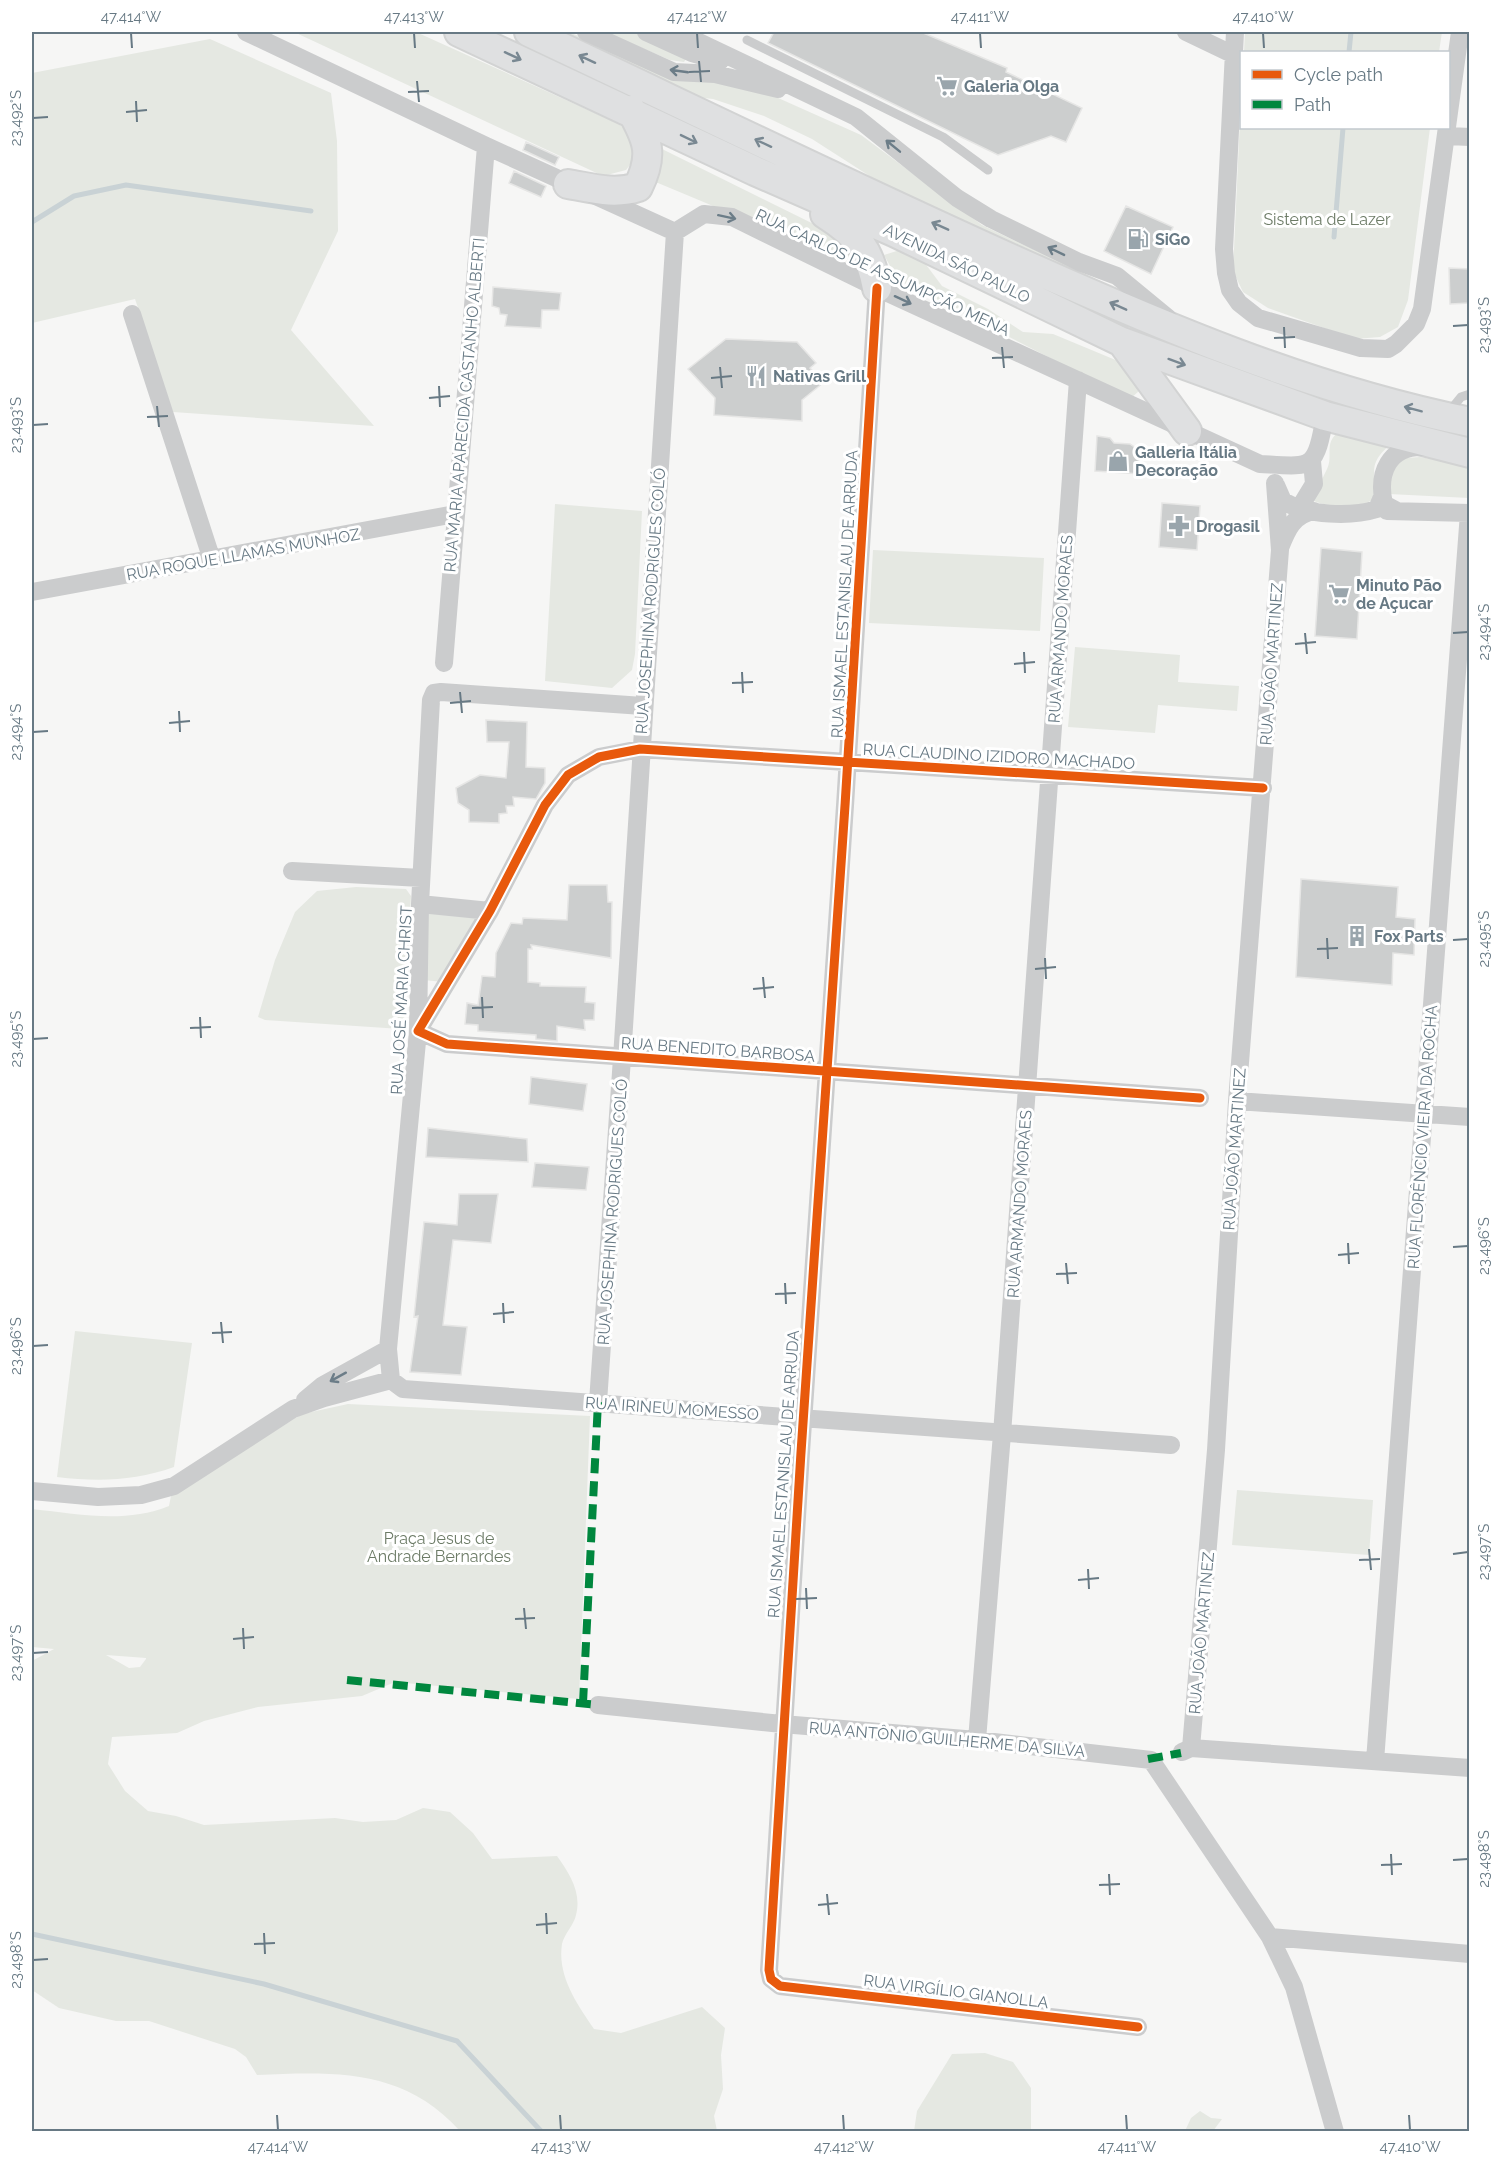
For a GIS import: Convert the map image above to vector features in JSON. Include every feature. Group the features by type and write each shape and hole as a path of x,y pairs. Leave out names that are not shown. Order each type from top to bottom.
{"main road":[{"name":"AVENIDA SÃO PAULO","path":"459,32 631,110 755,171 894,232 1122,342 1325,416 1468,453"},
{"name":"AVENIDA SÃO PAULO","path":"529,32 910,213 1169,329 1309,381 1457,420"},
{"path":"568,184 610,192 625,192 638,188 646,171 649,153 645,134 631,110"},
{"path":"755,171 849,229 862,245 873,265 877,288"},
{"path":"1122,342 1187,431"},
{"path":"1309,381 1322,397 1325,416"}],"street":[{"path":"246,32 486,146 675,232"},
{"path":"586,32 674,72 715,74 764,84 856,117"},
{"path":"646,32 712,60 724,62 737,59"},
{"path":"678,32 856,117 957,198 1079,262 1117,276 1164,316 1200,333 1233,353"},
{"path":"1186,32 1234,55"},
{"path":"1235,32 1224,249 1230,290 1239,303 1258,318 1361,348 1388,349 1407,335 1416,324 1422,309 1449,129"},
{"path":"1450,119 1460,32"},
{"path":"1448,136 1470,136"},
{"name":"RUA MARIA APARECIDA CASTANHO ALBERTI","path":"444,663 486,146"},
{"name":"RUA CARLOS DE ASSUMPÇÃO MENA","path":"675,232 704,214 732,216 877,288 1260,464"},
{"name":"RUA JOSEPHINA RODRIGUES COLÓ","path":"598,1402 675,232"},
{"name":"RUA ISMAEL ESTANISLAU DE ARRUDA","path":"771,1979 769,1970 782,1724 849,762 877,288"},
{"path":"132,314 212,560"},
{"name":"RUA ARMANDO MORAES","path":"977,1740 1002,1434 1077,380"},
{"path":"1260,464 1302,467 1312,461 1320,446 1325,416"},
{"path":"1397,511 1384,504 1382,497 1383,472 1388,461 1399,451 1414,447 1468,453"},
{"path":"1299,506 1314,484 1312,461"},
{"path":"1260,464 1275,483 1299,506 1363,513 1397,511 1469,513"},
{"name":"RUA JOÃO MARTINEZ","path":"1275,483 1280,550 1237,1101 1216,1450 1186,1750 1375,1761"},
{"path":"1363,513 1377,509 1382,497"},
{"name":"RUA JOÃO MARTINEZ","path":"1280,550 1294,521 1303,513 1299,506"},
{"name":"RUA FLORÊNCIO VIEIRA DA ROCHA","path":"1375,1761 1469,513"},
{"name":"RUA ROQUE LLAMAS MUNHOZ","path":"32,592 455,514"},
{"name":"RUA JOSÉ MARIA CHRIST","path":"391,1380 388,1349 418,1031 421,878 431,700 434,693 644,706"},
{"name":"RUA CLAUDINO IZIDORO MACHADO","path":"418,1031 490,911 545,805 568,776 599,757 640,749 1263,788"},
{"path":"292,871 421,878"},
{"path":"420,904 490,911"},
{"name":"RUA BENEDITO BARBOSA","path":"418,1031 447,1044 1200,1098"},
{"path":"1237,1101 1470,1117"},
{"path":"32,1491 98,1497 141,1495 174,1486 293,1409 323,1385 388,1349"},
{"path":"293,1409 391,1380"},
{"name":"RUA IRINEU MOMESSO","path":"391,1380 403,1389 1171,1445"},
{"name":"RUA ANTÔNIO GUILHERME DA SILVA","path":"598,1705 782,1724 977,1740 1151,1760 1270,1937"},
{"path":"1375,1761 1470,1768"},
{"path":"1270,1937 1470,1954"},
{"path":"1270,1937 1294,1987 1335,2132"},
{"name":"RUA VIRGÍLIO GIANOLLA","path":"771,1979 780,1986 1138,2027"}],"lane":[{"path":"747,40 943,137 988,170"},
{"path":"1457,420 1461,397 1470,394"}],"green space":[{"path":"294,32 416,32 619,124 632,135 634,160 626,170 603,176"},
{"path":"550,32 569,32 672,76 758,89 861,135 982,225 1127,294 1126,299 893,191 812,139 764,116 713,99 685,96"},
{"path":"605,32 635,32 688,56 684,62 670,60"},
{"path":"1245,32 1442,32 1439,51 1244,51"},
{"path":"210,39 331,93 337,141 338,231 291,330 374,426 173,412 135,299 32,323 32,73"},
{"name":"Sistema de Lazer","path":"1240,120 1240,129 1430,129 1408,300 1398,327 1380,337 1355,339 1268,308 1243,292 1233,271"},
{"path":"660,148 840,237 859,267 658,183 650,183"},
{"path":"903,249 924,262 942,286 988,309 1023,332 1053,334 1118,361 1139,391 1130,399 898,280 884,255"},
{"path":"1342,430 1395,441 1376,461 1374,467 1375,499 1352,506 1327,505 1311,500 1329,464 1330,443"},
{"path":"1420,457 1469,466 1469,498 1389,494 1393,467 1406,458"},
{"path":"555,504 642,511 635,654 632,670 612,688 545,681"},
{"path":"873,550 1044,558 1040,631 869,623"},
{"path":"1075,647 1180,655 1178,682 1239,686 1237,711 1158,705 1155,733 1068,727"},
{"path":"356,887 406,889 411,896 404,1024 401,1029 265,1020 258,1017 275,960 295,912 317,891"},
{"path":"421,910 483,916 444,982 423,980"},
{"path":"75,1331 192,1343 174,1467 131,1478 87,1480 57,1477"},
{"name":"Praça Jesus de Andrade Bernardes","path":"348,1404 590,1416 579,1699 395,1682 362,1696 258,1707 204,1721 177,1733 112,1737 108,1764 125,1791 148,1811 176,1816 204,1825 335,1818 363,1822 396,1820 423,1808 450,1812 473,1833 492,1859 557,1856 570,1876 577,1898 575,1919 562,1944 562,1967 570,1989 594,2029 621,2033 702,2007 725,2028 721,2055 723,2089 714,2116 717,2131 460,2131 438,2110 415,2095 391,2085 366,2078 340,2075 257,2075 246,2057 235,2049 149,2021 116,2021 59,2008 32,1990 32,1661 54,1649 32,1647 32,1509 101,1516 152,1512 169,1506 171,1496 302,1414","holes":["106,1655 146,1658 140,1667 129,1668"]},
{"path":"1237,1490 1373,1500 1369,1555 1232,1545"},
{"path":"985,2053 1013,2062 1031,2088 1031,2131 914,2131 917,2111 952,2054"},
{"path":"1200,2111 1211,2118 1222,2119 1213,2131 1185,2131 1191,2118"}],"building":[{"name":"Galeria Olga","path":"774,32 921,32 1007,68 1006,72 1082,108 1066,142 1051,136 998,155 768,43"},
{"path":"526,142 559,157 555,165 523,150"},
{"path":"514,171 546,186 541,197 509,183"},
{"name":"SiGo","path":"1126,206 1173,227 1151,274 1104,251"},
{"path":"1449,268 1470,269 1470,303 1450,304"},
{"path":"493,287 561,293 559,310 542,310 541,328 505,326 507,315 500,314 499,308 492,306"},
{"name":"Nativas Grill","path":"726,339 797,342 816,363 810,368 823,383 802,400 802,421 714,415 715,398 688,369"},
{"name":"Galleria Itália Decoração","path":"1097,436 1110,438 1114,443 1130,444 1140,451 1141,474 1095,471"},
{"name":"Drogasil","path":"1162,503 1200,506 1197,550 1159,547"},
{"name":"Minuto Pão de Açucar","path":"1321,548 1362,552 1357,639 1315,636"},
{"path":"486,720 527,722 526,767 545,768 545,783 536,799 513,797 514,806 506,806 507,813 499,814 499,823 469,822 469,810 458,803 456,788 480,775 506,778 509,742 487,742"},
{"name":"Fox Parts","path":"1301,879 1398,887 1396,917 1415,919 1414,955 1393,953 1392,985 1296,977"},
{"path":"569,885 607,885 608,902 612,902 611,958 531,945 532,949 528,949 528,982 540,983 540,986 586,987 585,1002 595,1003 594,1020 584,1020 585,1030 557,1026 557,1041 536,1039 536,1035 478,1031 478,1025 465,1024 467,1003 478,1005 482,976 495,977 496,953 511,923 522,924 523,918 567,920"},
{"path":"531,1077 587,1084 583,1111 529,1104"},
{"path":"428,1128 527,1139 528,1162 426,1157"},
{"path":"535,1163 589,1167 586,1190 532,1187"},
{"path":"459,1194 498,1194 491,1243 453,1240 443,1325 467,1327 461,1375 410,1372 418,1316 414,1317 424,1222 457,1225"}],"waterway":[{"path":"1349,51 1351,32"},
{"path":"1334,237 1343,129"},
{"path":"32,222 74,196 126,185 311,211"},
{"path":"32,1934 264,1984 457,2041 542,2132"}],"marked path":[{"path":"583,1703 598,1402"},
{"path":"347,1680 598,1705"},
{"path":"1148,1759 1181,1753"}],"cycle path":[{"path":"877,288 769,1970 771,1979 780,1986 1138,2027"},
{"path":"1200,1098 447,1044 418,1031 490,911 545,805 568,775 599,757 640,749 1263,788"}],"place":[{"name":"Galeria Olga","path":"947,86"},
{"name":"SiGo","path":"1138,239"},
{"name":"Nativas Grill","path":"756,376"},
{"name":"Galleria Itália Decoração","path":"1118,461"},
{"name":"Drogasil","path":"1179,526"},
{"name":"Minuto Pão de Açucar","path":"1339,594"},
{"name":"Fox Parts","path":"1357,936"}]}
